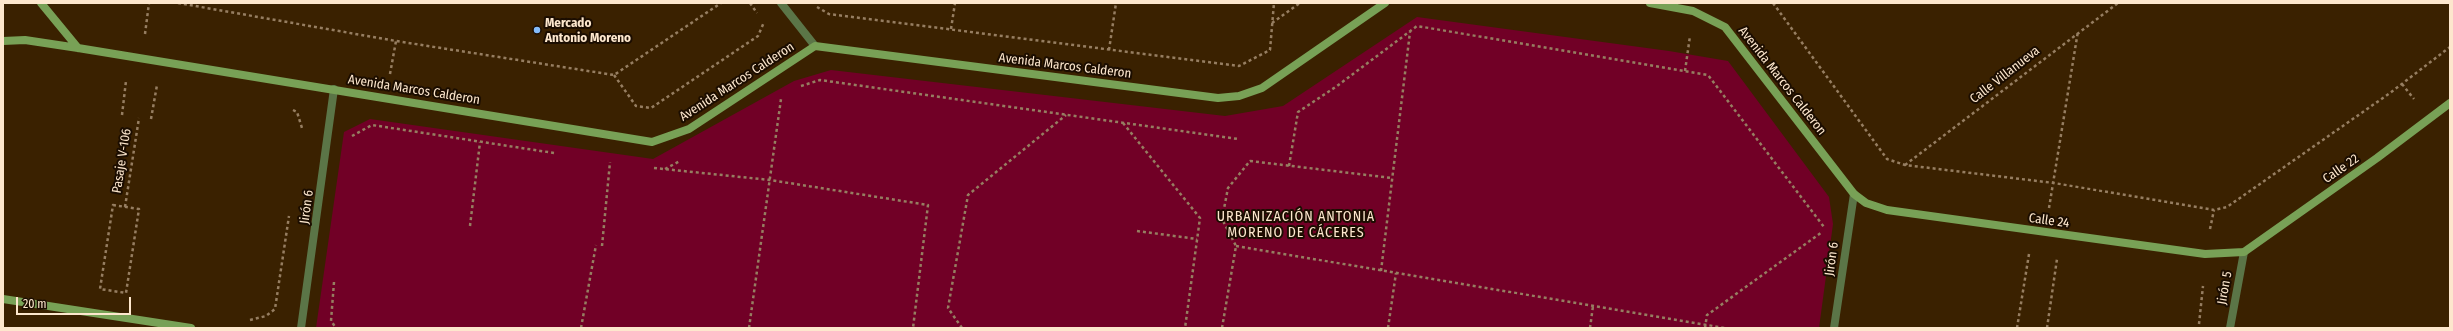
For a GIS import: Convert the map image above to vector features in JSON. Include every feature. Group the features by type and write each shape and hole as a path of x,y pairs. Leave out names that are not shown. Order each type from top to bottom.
{"street":[{"path":"41,3 78,48"},
{"path":"781,3 815,46"},
{"name":"Avenida Marcos Calderon","path":"3,41 25,40 78,48 652,142 689,130 815,46 1218,98 1239,96 1262,88 1385,3"},
{"name":"Avenida Marcos Calderon","path":"1650,3 1693,11 1725,27 1854,194"},
{"name":"Jirón 6","path":"301,328 334,89"},
{"name":"Calle 22","path":"2244,252 2377,158 2450,103"},
{"name":"Calle 24","path":"1854,194 1866,203 1887,210 2206,254 2244,252"},
{"name":"Jirón 6","path":"1834,328 1854,194"},
{"name":"Jirón 5","path":"2230,328 2244,252"},
{"path":"3,299 191,328"}],"path":[{"path":"144,40 149,3"},
{"path":"178,3 396,41 614,75 721,3"},
{"path":"614,75 636,106 651,108 758,36 765,23 750,3"},
{"path":"810,3 829,14 1239,66 1270,50 1274,3"},
{"path":"951,29 955,3"},
{"path":"1110,50 1116,3"},
{"path":"1272,23 1300,3"},
{"path":"1773,3 1887,159 1905,165 2054,183 2214,210 2227,207 2402,84 2450,47"},
{"name":"Calle Villanueva","path":"1905,165 2118,3"},
{"path":"1289,166 1298,112 1337,86 1417,26 1708,75 1826,230 1825,237"},
{"path":"1382,271 1410,32"},
{"path":"2049,213 2078,32"},
{"path":"1685,71 1690,34"},
{"path":"388,81 396,41"},
{"path":"122,115 127,80"},
{"path":"800,87 820,80 1238,139"},
{"path":"151,119 157,84"},
{"path":"2402,84 2418,104"},
{"path":"776,102 787,94"},
{"path":"749,328 781,98"},
{"path":"289,107 297,112 302,128 302,135"},
{"path":"962,328 948,308 968,195 1067,115"},
{"name":"Pasaje V-106","path":"125,207 139,118"},
{"path":"1123,123 1200,218 1185,328"},
{"path":"350,137 372,126 557,154"},
{"path":"470,226 480,142"},
{"path":"664,170 684,158"},
{"path":"602,160 618,163"},
{"path":"1222,328 1236,246 1222,219 1228,188 1250,161 1392,178"},
{"path":"602,246 610,162"},
{"path":"649,167 664,170 770,180 928,205 913,328"},
{"path":"100,289 113,205 139,209 126,293"},
{"path":"2210,232 2214,210"},
{"path":"250,320 266,316 275,309 290,211"},
{"path":"1705,326 1706,314 1826,230"},
{"path":"1137,231 1197,239"},
{"path":"581,328 596,245"},
{"path":"1236,246 1705,326 1725,328"},
{"path":"2017,328 2028,254"},
{"path":"2048,328 2058,259"},
{"path":"1388,328 1396,273"},
{"path":"335,276 331,321 336,328"},
{"path":"2198,324 2203,286"},
{"path":"1590,328 1593,306"}],"shaded area":[{"path":"1417,17 1669,51 1728,61 1829,197 1833,224 1819,328 316,328 344,132 370,119 653,159 794,81 831,70 1225,116 1283,106"}],"place":[{"name":"Mercado Antonio Moreno","path":"537,30"}],"district":[{"name":"URBANIZACIÓN ANTONIA MORENO DE CÁCERES","path":"1296,226"}]}
